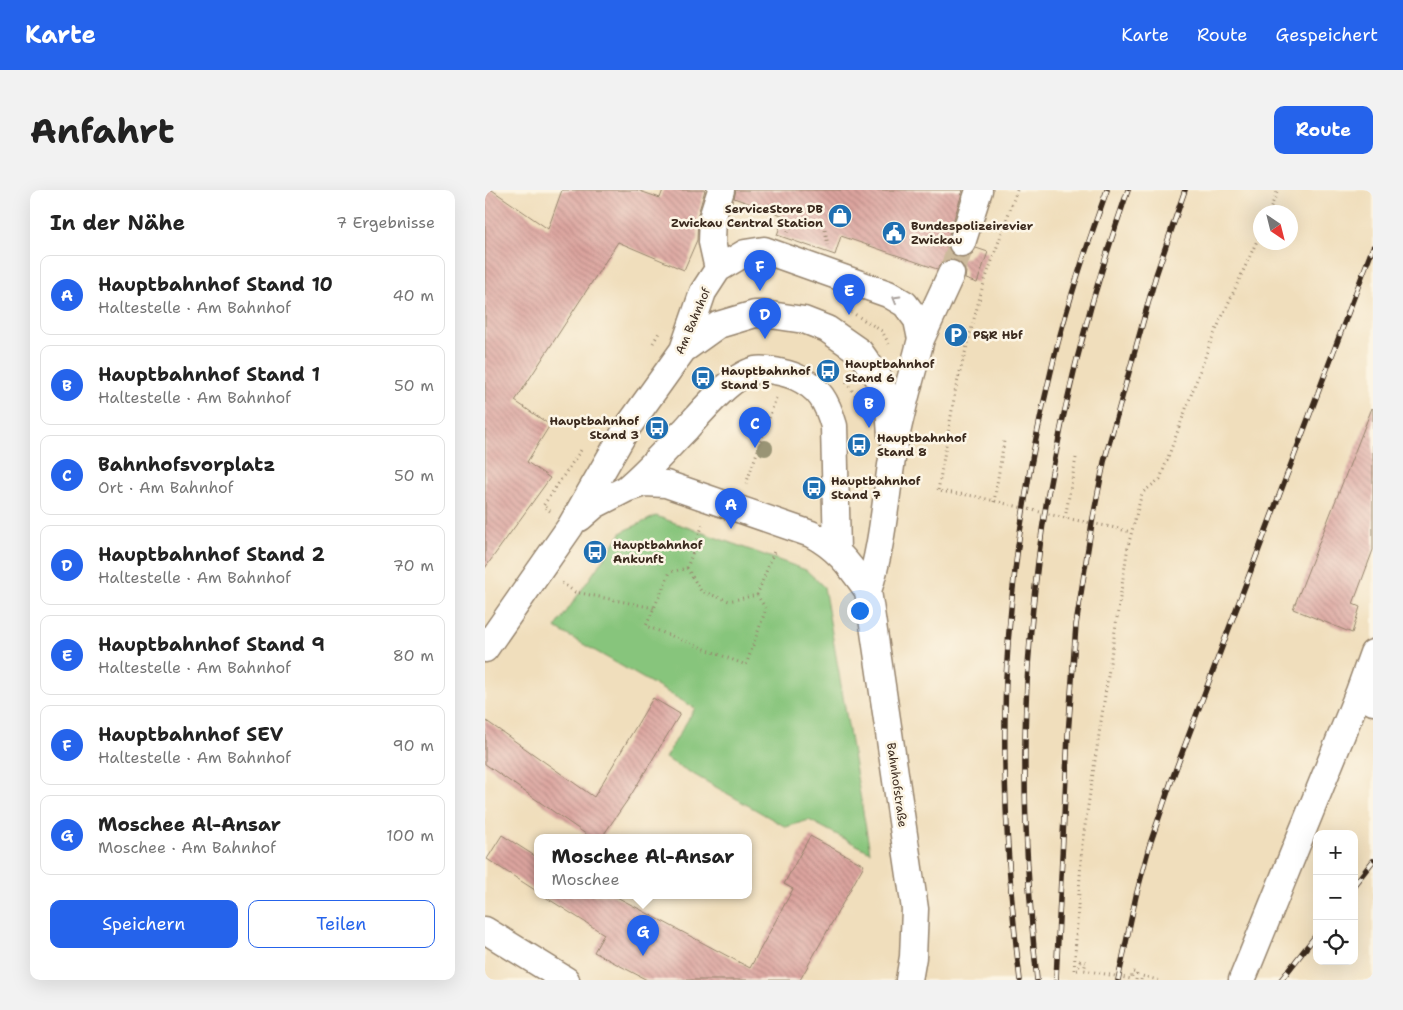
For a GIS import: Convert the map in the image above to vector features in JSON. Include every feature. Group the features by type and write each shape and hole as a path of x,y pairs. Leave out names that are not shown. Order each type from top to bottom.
{"street":[{"path":"718,269 712,242 713,215 721,190"},
{"path":"961,243 979,190"},
{"name":"Am Bahnhof","path":"485,649 570,527 627,428 683,350 703,292 718,269 745,253 764,250 888,294 905,304 917,320 921,340 892,457 885,513 868,591"},
{"path":"921,340 951,274"},
{"name":"Am Bahnhof","path":"683,350 718,325 748,315 764,314 804,320 827,329 860,352 880,380 889,408 892,457"},
{"path":"626,489 647,470 712,400 737,378 756,370 785,372 804,380 819,393 829,407 834,426 837,551"},
{"name":"Am Bahnhof","path":"570,527 595,505 626,489 644,483 666,484 811,534 837,551 868,591"},
{"name":"Bahnhofstraße","path":"868,591 915,908 913,957 909,980"},
{"path":"1242,980 1366,697 1373,653"},
{"path":"485,930 566,980"}],"path":[{"path":"1017,190 982,289 956,387 938,491 974,496 1131,532"},
{"path":"1272,205 1278,190"},
{"path":"783,236 798,221"},
{"path":"825,230 829,251"},
{"path":"1136,980 1137,973 1133,972 1131,979 1084,970 1086,962 1080,961 1078,970 1074,971 1082,845 1128,546 1142,493 1160,479 1211,341 1253,249"},
{"path":"994,502 1004,441"},
{"path":"1065,518 1076,458"},
{"path":"687,568 695,548"},
{"path":"542,568 575,592 654,608"},
{"path":"687,568 701,591 729,601 757,595"},
{"path":"687,568 669,572 646,626 746,665 767,609 757,595"},
{"path":"757,595 765,575"},
{"path":"1141,980 1142,976 1158,980"}],"green space":[{"path":"656,516 806,570 824,587 870,852 809,820 786,827 665,758 695,708 555,628 622,532"}],"building":[{"path":"485,190 492,190 548,229 562,190 637,190 660,198 663,190 705,190 698,214 697,240 684,270 618,242 515,401 550,425 527,462 550,478 485,568"},
{"path":"736,190 963,190 947,247 951,253 958,257 966,258 976,248 988,252 977,283 965,279 966,272 957,260 949,259 943,262 937,269 841,236 835,255 777,235 784,216 734,198"},
{"path":"1372,408 1373,550 1353,604 1360,607 1352,633 1293,609"},
{"path":"653,698 680,714 631,795 604,834 586,834 485,764 485,720 594,797"},
{"path":"502,835 534,855 534,889 487,859"},
{"path":"810,836 864,865 800,980 647,980 594,952 604,934 548,899 621,899 750,968 793,889 784,884"}],"tunnel":[{"path":"951,274 962,243"}],"railway":[{"path":"1020,980 1009,867 1005,754 1008,639 1016,560 1021,521 1043,405 1070,300 1107,190"},
{"path":"1037,980 1028,876 1025,744 1030,635 1041,535 1058,441 1075,369 1094,297 1128,190"},
{"path":"1056,980 1068,735 1076,625 1092,523 1104,462 1156,275 1185,190"},
{"path":"1118,980 1136,896 1149,847 1171,782 1373,247"},
{"path":"1358,880 1373,861"},
{"path":"1281,980 1313,939"}],"place":[{"name":"ServiceStore DB Zwickau Central Station","path":"840,216"},
{"name":"Bundespolizeirevier Zwickau","path":"894,233"},
{"name":"Hauptbahnhof SEV","path":"760,291"},
{"name":"Hauptbahnhof Stand 9","path":"849,315"},
{"name":"P&R Hbf","path":"956,335"},
{"name":"Hauptbahnhof Stand 2","path":"765,339"},
{"name":"Hauptbahnhof Stand 6","path":"828,371"},
{"name":"Hauptbahnhof Stand 5","path":"703,378"},
{"name":"Hauptbahnhof Stand 3","path":"657,428"},
{"name":"Hauptbahnhof Stand 1","path":"869,428"},
{"name":"Hauptbahnhof Stand 8","path":"859,445"},
{"name":"Bahnhofsvorplatz","path":"755,448"},
{"name":"Hauptbahnhof Stand 7","path":"814,488"},
{"name":"Hauptbahnhof Stand 10","path":"731,529"},
{"name":"Hauptbahnhof Ankunft","path":"595,552"},
{"name":"Moschee Al-Ansar","path":"643,956"}]}
